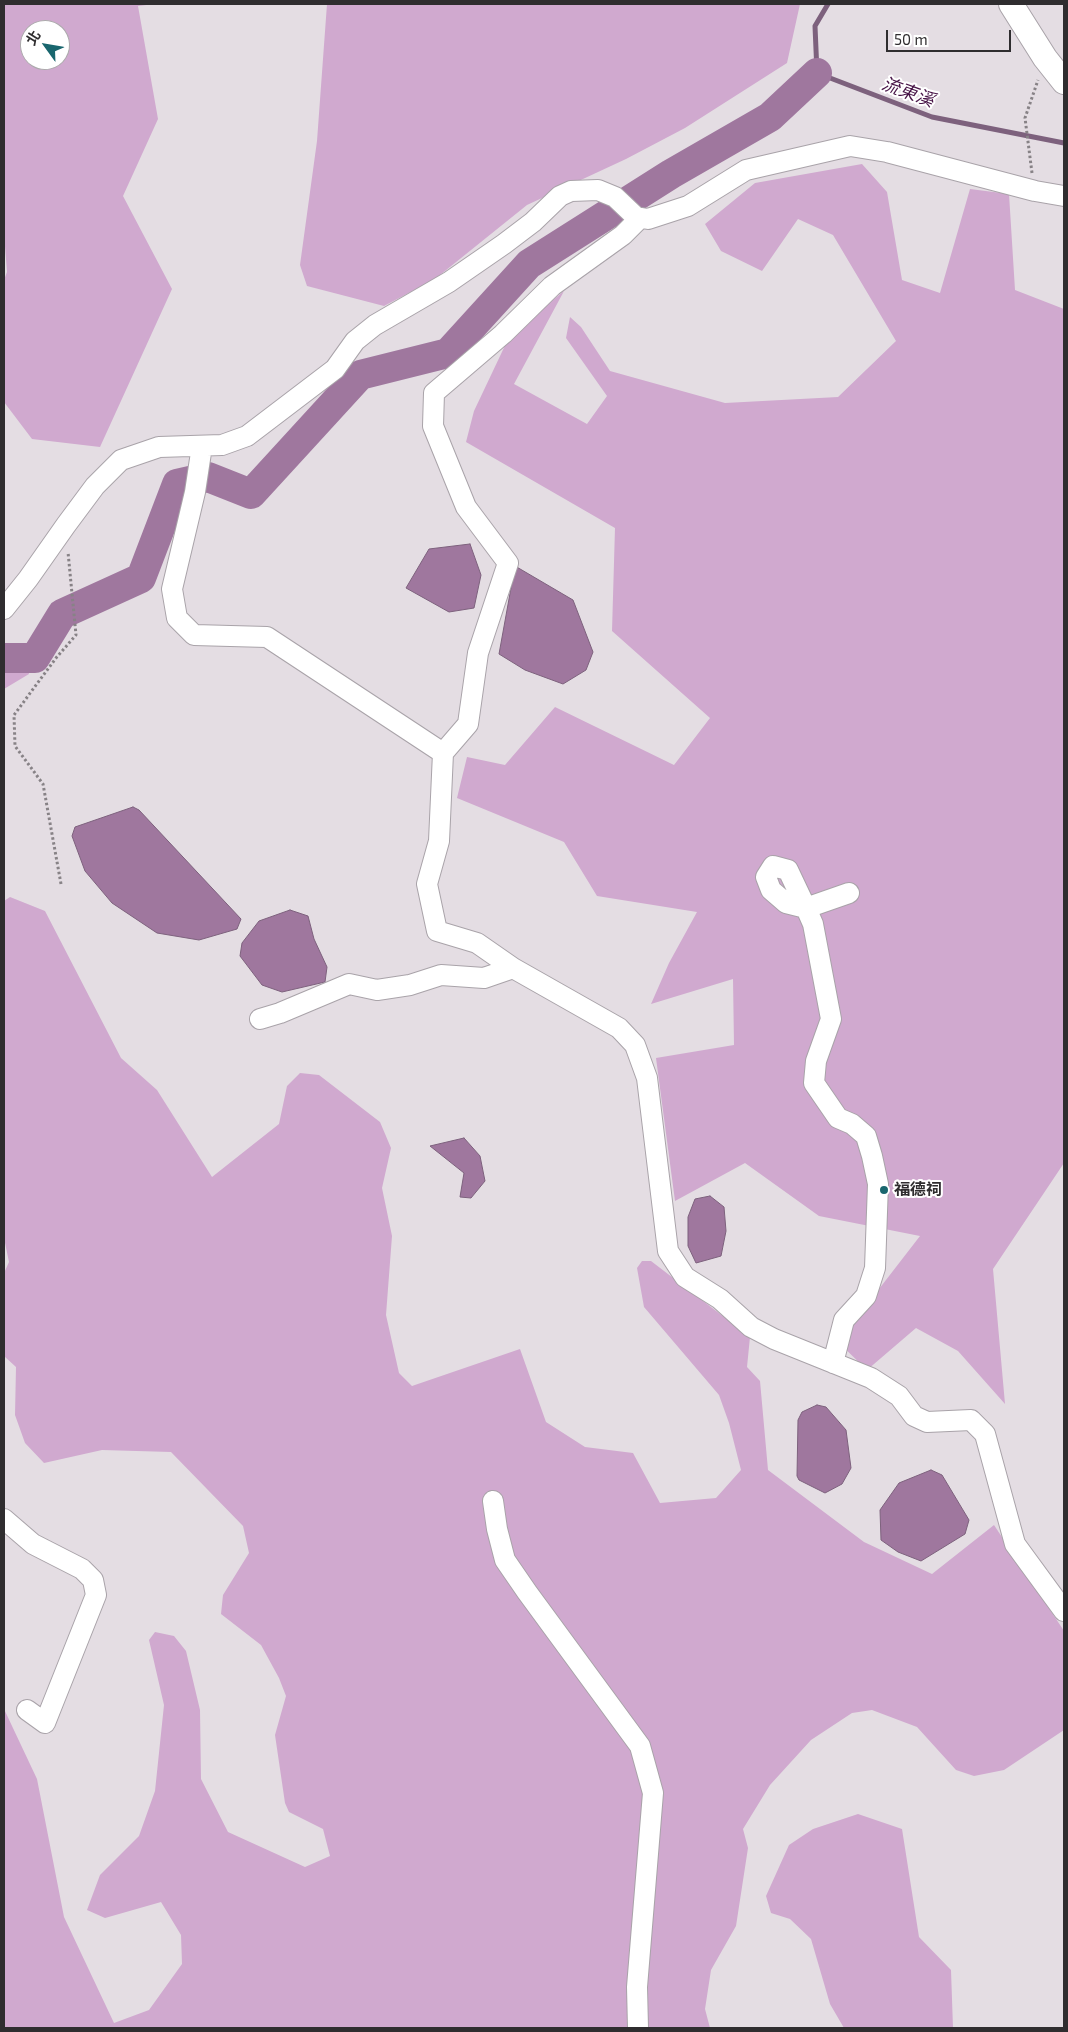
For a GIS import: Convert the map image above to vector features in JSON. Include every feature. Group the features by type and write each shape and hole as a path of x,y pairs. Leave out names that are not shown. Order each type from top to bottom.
{"street":[{"path":"1011,4 1045,58 1064,82"},
{"path":"4,609 95,486 121,460 159,447 222,445 247,436 335,369 355,341 375,324 449,282 534,222 560,196 571,191 598,190 615,197 638,217 648,219 688,206 746,170 850,146 887,152 1035,191 1064,196"},
{"path":"638,217 623,235 552,286 503,334 434,393 433,426 466,507 508,563 478,653 468,724 443,753 439,841 427,884 437,931 477,943 513,968 618,1028 635,1045 647,1078 668,1251 685,1277 720,1299 751,1327 774,1339 871,1378 899,1396 914,1416 927,1422 971,1420 985,1434 1016,1544 1064,1611"},
{"path":"202,446 195,492 172,589 177,618 194,635 267,636 443,753"},
{"path":"833,1363 844,1320 866,1296 874,1268 878,1184 866,1136 852,1124 838,1118 814,1083 816,1060 831,1019 813,924 806,908 849,893"},
{"path":"260,1019 280,1013 349,984 377,990 410,985 440,975 484,978 513,968"},
{"path":"493,1501 496,1529 505,1560 640,1746 653,1792 637,1987 638,2028"},
{"path":"4,1519 33,1544 82,1569 93,1580 96,1595 45,1723 27,1710"}],"path":[{"path":"1033,181 1025,118 1045,58"},
{"path":"61,884 44,784 15,746 14,715 56,658 76,635 69,570"}],"shaded area":[{"path":"4,4 155,4 138,6 158,119 123,196 172,289 100,447 32,439 4,402 4,280 7,272 4,234"},
{"path":"327,4 800,4 787,63 685,128 626,159 527,205 435,279 384,306 307,286 300,265 317,141"},
{"path":"862,164 887,192 902,280 940,293 970,189 1009,194 1015,290 1064,309 1064,1163 993,1269 1005,1404 958,1351 916,1328 867,1370 838,1342 920,1236 819,1216 745,1163 675,1201 656,1058 734,1045 733,979 651,1004 669,963 697,912 597,896 564,842 457,798 467,757 505,765 555,707 674,765 710,718 612,631 615,528 466,442 474,411 510,335 564,291 514,384 587,424 607,396 566,338 570,317 581,327 610,371 725,403 838,397 896,341 833,235 798,219 762,271 721,251 705,224 755,183"},
{"path":"470,544 481,575 474,608 449,612 406,588 429,549"},
{"path":"515,566 573,600 593,652 586,670 563,684 525,670 499,654"},
{"path":"4,661 27,663 29,674 4,689"},
{"path":"133,807 139,810 241,919 237,929 199,940 157,933 112,903 85,871 72,836 75,827"},
{"path":"10,897 45,911 121,1058 157,1090 212,1177 279,1124 287,1086 300,1073 319,1075 380,1122 391,1148 382,1188 392,1236 386,1315 399,1373 412,1386 520,1349 546,1422 585,1447 633,1453 660,1503 716,1498 741,1470 729,1423 719,1395 644,1307 637,1268 642,1261 651,1261 750,1337 747,1367 760,1381 768,1470 864,1542 932,1574 994,1525 1064,1631 1064,1730 1004,1770 974,1776 956,1770 917,1727 872,1710 852,1713 811,1740 770,1785 743,1829 748,1848 736,1926 711,1970 705,2009 710,2028 4,2028 4,1709 37,1779 64,1917 114,2023 149,2010 182,1964 181,1935 161,1902 105,1918 87,1910 100,1875 139,1836 155,1791 164,1705 149,1640 155,1632 174,1636 186,1651 200,1710 201,1779 228,1832 305,1867 330,1856 323,1829 289,1812 285,1803 275,1735 286,1696 279,1678 261,1645 221,1614 223,1595 249,1553 243,1526 171,1452 102,1450 44,1463 25,1443 15,1415 16,1367 4,1356 4,1273 9,1262 4,1238 4,901"},
{"path":"290,910 308,916 314,939 327,967 325,982 282,992 262,985 240,956 242,943 259,921"},
{"path":"464,1138 480,1156 485,1181 471,1198 460,1197 464,1173 430,1146"},
{"path":"710,1196 724,1207 726,1231 721,1256 696,1263 688,1246 688,1217 695,1199"},
{"path":"817,1405 826,1407 846,1430 851,1468 842,1484 825,1493 799,1480 797,1476 798,1420 802,1412"},
{"path":"931,1470 942,1475 969,1520 965,1534 921,1561 898,1552 881,1540 880,1510 899,1483"},
{"path":"858,1814 902,1829 919,1937 951,1970 953,2028 844,2028 830,2004 811,1939 790,1919 771,1913 766,1896 789,1845 813,1829"}],"waterway":[{"name":"流東溪","path":"828,4 815,26 817,73 932,117 1064,143"},
{"path":"4,658 35,658 62,614 141,578 177,484 208,477 251,494 360,375 448,353 529,264 671,174 770,117 817,73"}],"place":[{"name":"福德祠","path":"884,1190"}]}
